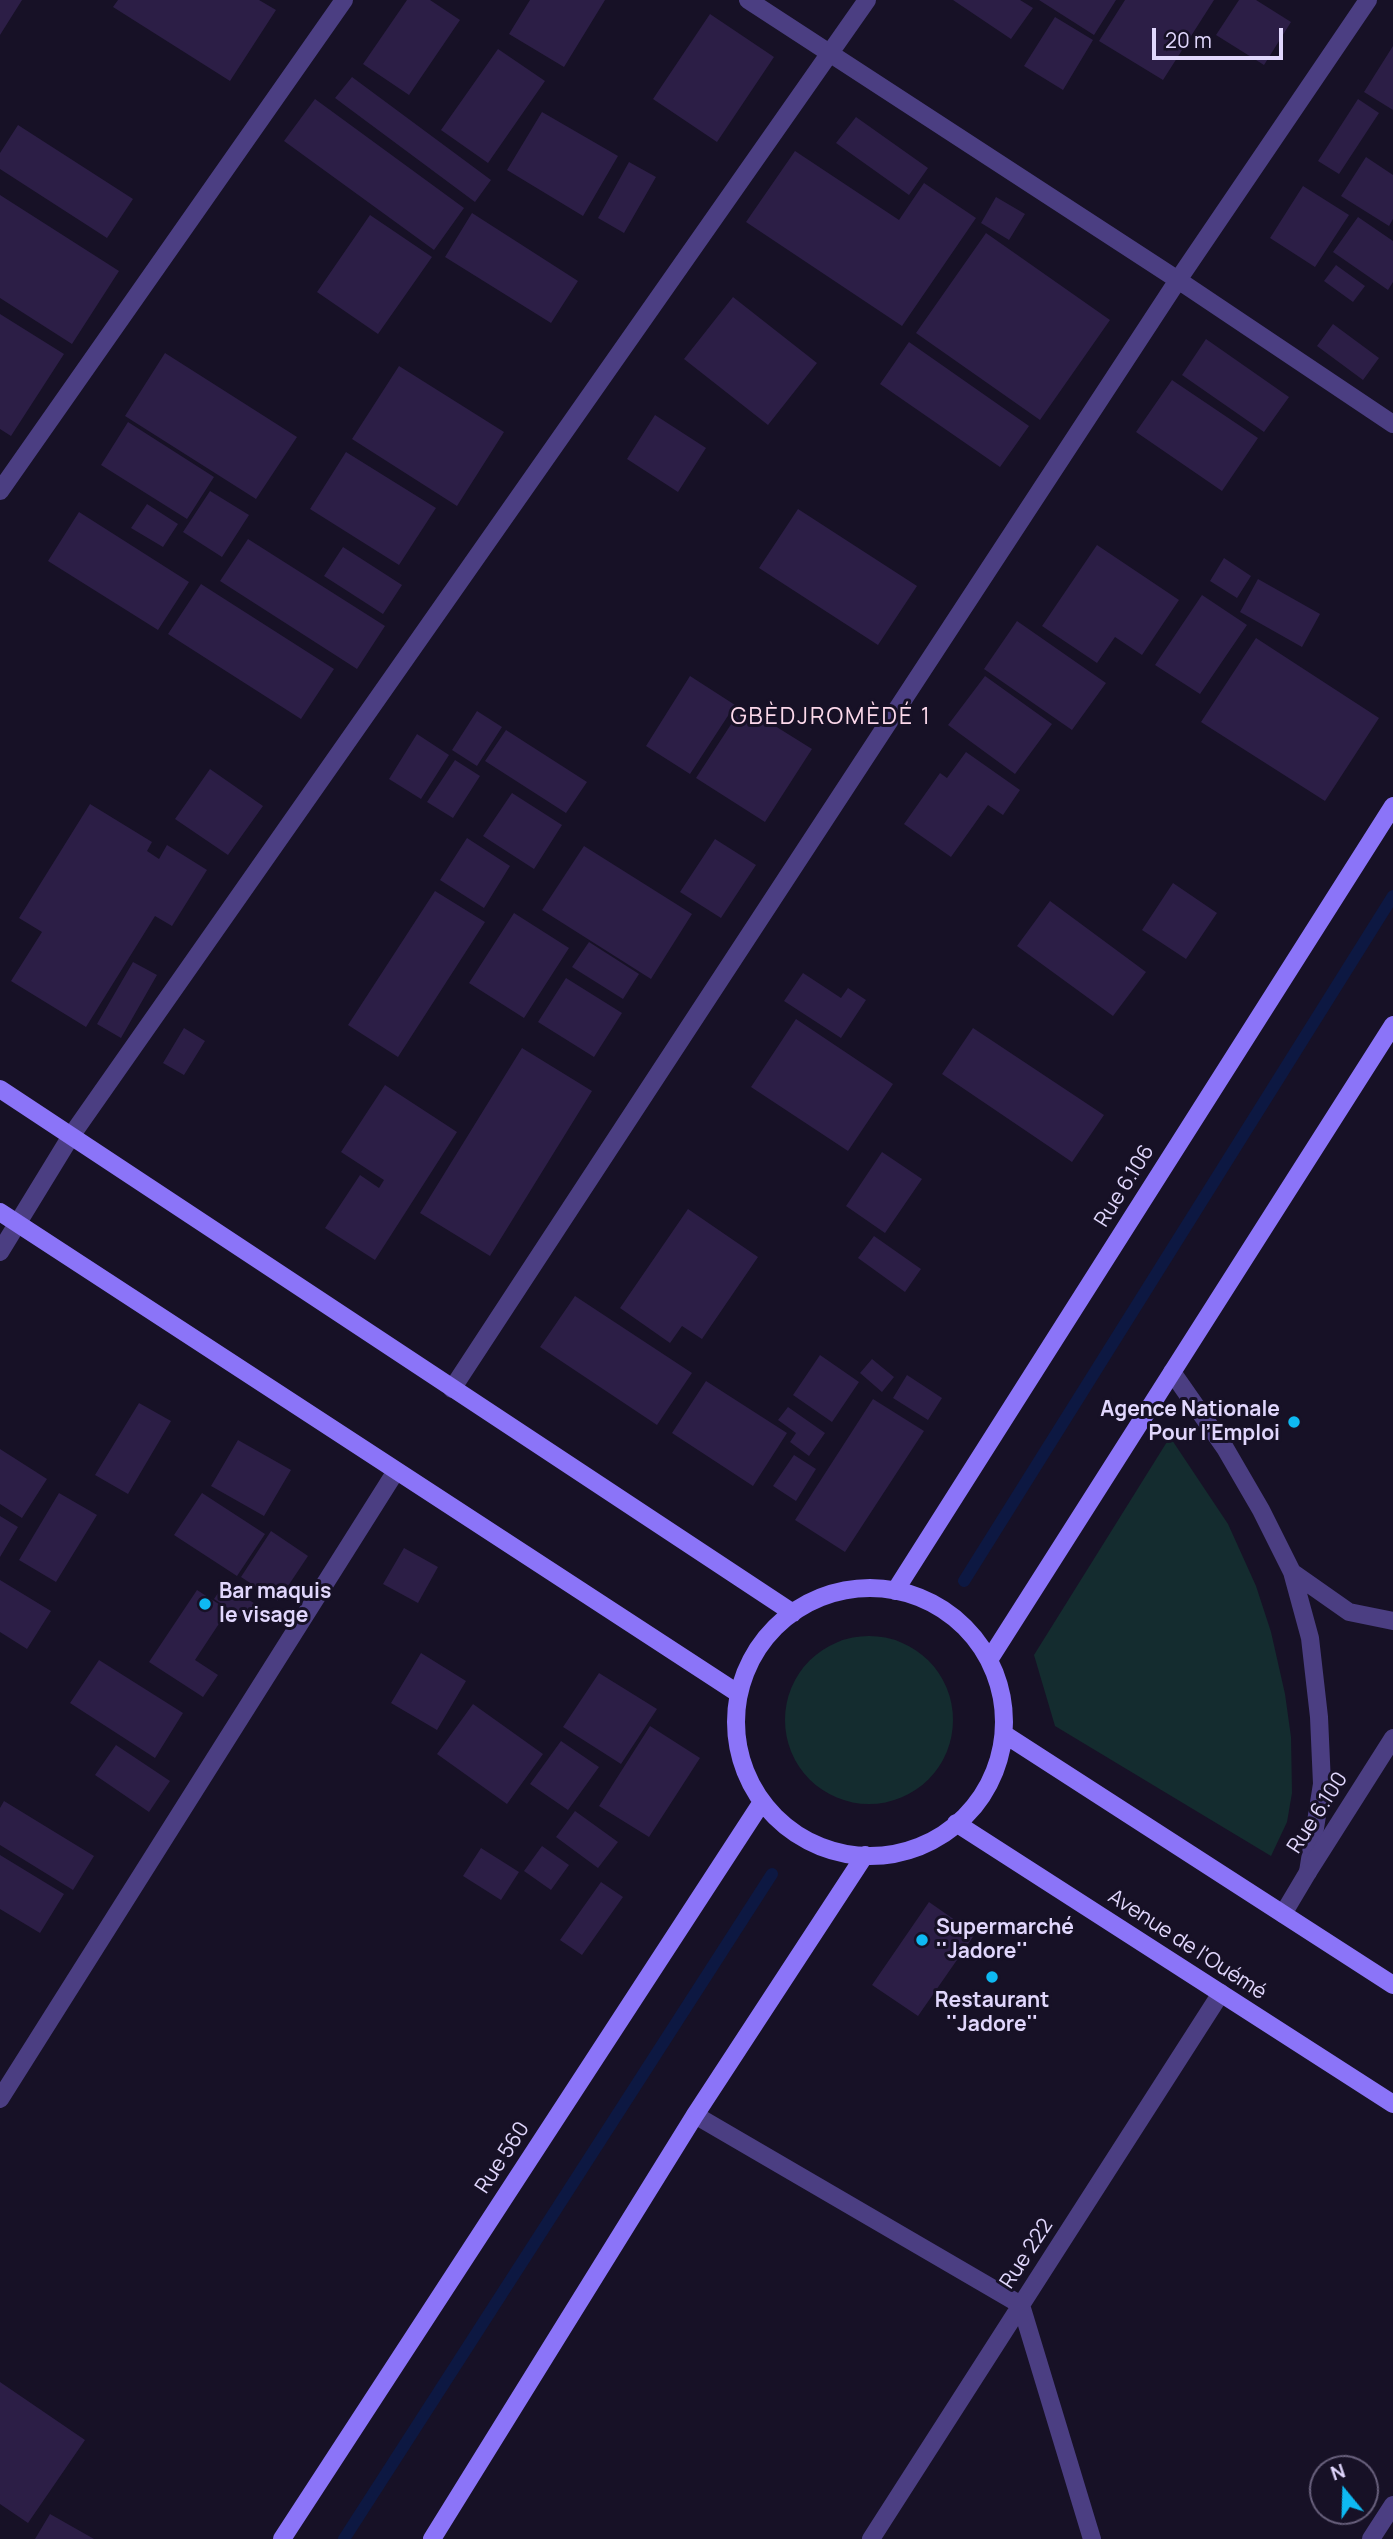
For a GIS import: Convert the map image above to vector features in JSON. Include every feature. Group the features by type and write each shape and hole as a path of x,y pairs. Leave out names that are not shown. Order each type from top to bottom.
{"main road":[{"name":"Rue 6.106","path":"895,1591 1393,806"},
{"path":"989,1660 1393,1025"},
{"path":"0,1089 793,1613"},
{"path":"0,1212 739,1694"},
{"path":"859,1588 895,1591 924,1599 950,1614 972,1634 989,1660 1002,1695 1004,1734 999,1759 989,1783 975,1805 933,1839 907,1850 865,1855 835,1851 808,1840 783,1824 762,1802 741,1757 736,1732 739,1694 758,1648 768,1635 793,1613 825,1596 841,1591 859,1588"},
{"path":"1004,1734 1393,1985"},
{"name":"Rue 560","path":"282,2539 762,1802"},
{"name":"Avenue de l'Ouémé","path":"956,1823 1393,2104"},
{"path":"432,2539 695,2115 865,1855"}],"street":[{"path":"0,491 344,0"},
{"path":"748,0 1178,280 1393,424"},
{"path":"0,1252 71,1136 867,0"},
{"path":"452,1389 1178,280 1368,0"},
{"path":"1171,1372 1225,1448 1261,1510 1292,1572 1310,1638 1319,1717 1322,1784 1307,1872"},
{"path":"0,2099 396,1471"},
{"path":"1292,1572 1349,1612 1393,1621"},
{"name":"Rue 6.100","path":"1283,1914 1393,1738"},
{"name":"Rue 222","path":"871,2539 1221,1993"},
{"path":"695,2115 1021,2305 1091,2539"},
{"path":"1371,2539 1393,2505"}],"green space":[{"path":"1170,1437 1228,1524 1256,1586 1271,1632 1285,1694 1291,1737 1292,1793 1287,1822 1271,1856 1055,1726 1034,1655"},
{"path":"869,1636 901,1642 928,1661 947,1688 953,1720 947,1752 928,1779 901,1798 869,1804 837,1798 810,1779 791,1752 785,1720 791,1688 810,1661 837,1642"}],"building":[{"path":"0,0 22,0 0,35"},
{"path":"118,0 259,0 276,10 230,81 113,7"},
{"path":"407,0 430,0 460,20 409,95 363,64"},
{"path":"530,0 605,0 564,67 509,34"},
{"path":"953,0 1020,0 1033,8 1011,39"},
{"path":"1039,0 1116,0 1094,35"},
{"path":"1125,0 1214,0 1163,80 1099,41"},
{"path":"1239,0 1256,0 1291,22 1264,65 1216,35"},
{"path":"710,14 774,57 717,142 653,99"},
{"path":"1055,17 1093,40 1063,90 1024,66"},
{"path":"1393,46 1393,110 1364,92"},
{"path":"498,49 545,81 488,163 441,130"},
{"path":"352,77 491,180 475,202 335,98"},
{"path":"315,99 464,208 434,250 284,141"},
{"path":"1358,99 1379,113 1339,174 1318,161"},
{"path":"542,112 618,156 583,216 507,170"},
{"path":"856,117 928,168 909,195 836,143"},
{"path":"18,125 133,199 107,238 0,169 0,153"},
{"path":"795,151 899,220 924,183 976,218 902,326 746,222"},
{"path":"1366,157 1393,175 1393,219 1389,226 1341,196"},
{"path":"629,162 656,177 624,233 598,218"},
{"path":"1303,186 1349,215 1315,267 1270,238"},
{"path":"0,195 119,271 72,344 0,298"},
{"path":"996,197 1025,214 1009,240 981,223"},
{"path":"472,213 578,281 551,323 445,257"},
{"path":"370,215 432,257 378,334 317,292"},
{"path":"1358,217 1393,241 1393,282 1388,290 1333,252"},
{"path":"986,233 1110,320 1040,420 916,333"},
{"path":"1336,265 1365,286 1353,302 1324,281"},
{"path":"733,297 817,363 768,425 684,359"},
{"path":"0,314 64,354 11,436 0,429"},
{"path":"1333,324 1379,358 1363,380 1317,346"},
{"path":"1206,339 1289,397 1264,432 1182,375"},
{"path":"909,342 1029,426 1000,467 880,384"},
{"path":"165,353 297,437 256,499 125,416"},
{"path":"399,366 504,432 457,506 352,439"},
{"path":"1172,380 1258,438 1222,491 1136,432"},
{"path":"655,415 706,448 678,492 627,459"},
{"path":"128,422 214,477 187,519 101,465"},
{"path":"346,452 436,508 399,565 310,509"},
{"path":"210,491 249,515 222,557 183,532"},
{"path":"147,504 178,524 163,547 131,528"},
{"path":"798,509 917,586 878,645 759,568"},
{"path":"79,512 189,582 158,630 48,561"},
{"path":"248,539 385,626 357,669 220,581"},
{"path":"1097,545 1179,600 1142,655 1115,637 1097,663 1042,626"},
{"path":"343,547 402,585 383,614 324,576"},
{"path":"1224,558 1251,576 1237,598 1210,581"},
{"path":"1258,579 1320,614 1302,647 1240,612"},
{"path":"201,584 334,669 301,719 168,634"},
{"path":"1202,595 1247,625 1200,694 1155,665"},
{"path":"1017,621 1106,683 1072,730 984,669"},
{"path":"1256,638 1379,718 1325,801 1201,722"},
{"path":"690,676 735,705 690,774 646,746"},
{"path":"985,676 1052,724 1015,774 948,725"},
{"path":"743,706 812,749 765,822 696,778"},
{"path":"477,711 502,727 477,766 452,750"},
{"path":"506,730 587,782 566,813 485,761"},
{"path":"417,734 449,755 421,799 389,779"},
{"path":"966,752 1020,790 1003,815 988,805 951,857 904,824 940,773 947,778"},
{"path":"455,760 480,776 453,818 427,802"},
{"path":"210,769 263,806 228,855 175,819"},
{"path":"512,793 562,825 534,869 483,836"},
{"path":"90,804 152,842 147,851 159,859 167,845 207,870 172,926 155,916 86,1027 11,981 42,932 19,918"},
{"path":"467,838 510,866 484,908 440,880"},
{"path":"715,839 756,865 721,918 680,892"},
{"path":"584,846 692,914 651,979 542,910"},
{"path":"1173,883 1217,913 1186,959 1142,930"},
{"path":"435,891 485,922 398,1057 348,1025"},
{"path":"1050,901 1146,972 1113,1016 1017,946"},
{"path":"514,913 569,948 524,1018 469,983"},
{"path":"589,942 639,974 623,999 572,967"},
{"path":"133,962 157,975 121,1038 97,1024"},
{"path":"803,973 841,998 848,988 866,1000 841,1038 784,1001"},
{"path":"566,978 622,1013 594,1057 538,1022"},
{"path":"796,1019 893,1084 848,1151 751,1087"},
{"path":"184,1028 205,1041 184,1075 163,1063"},
{"path":"973,1028 1104,1115 1072,1162 942,1074"},
{"path":"522,1048 592,1091 490,1256 420,1213"},
{"path":"385,1085 457,1132 375,1260 325,1228 360,1175 379,1188 384,1180 341,1152"},
{"path":"882,1152 922,1179 885,1233 846,1206"},
{"path":"688,1209 758,1257 702,1339 682,1326 670,1343 620,1308"},
{"path":"874,1236 921,1269 905,1292 858,1258"},
{"path":"575,1296 692,1373 657,1425 540,1347"},
{"path":"820,1355 859,1382 832,1422 793,1395"},
{"path":"872,1359 894,1377 882,1392 860,1373"},
{"path":"907,1375 942,1398 928,1420 893,1398"},
{"path":"706,1381 787,1433 753,1486 672,1433"},
{"path":"873,1399 924,1431 845,1552 795,1520"},
{"path":"139,1403 171,1421 128,1494 95,1475"},
{"path":"788,1407 825,1433 809,1456 790,1442 796,1433 778,1420"},
{"path":"238,1440 291,1470 264,1516 211,1486"},
{"path":"0,1449 47,1479 22,1518 0,1504"},
{"path":"794,1455 816,1469 796,1501 773,1486"},
{"path":"59,1493 97,1515 56,1582 19,1560"},
{"path":"202,1493 265,1534 237,1576 174,1535"},
{"path":"0,1516 18,1527 0,1557"},
{"path":"271,1531 308,1556 278,1601 241,1577"},
{"path":"404,1548 438,1567 418,1603 383,1584"},
{"path":"0,1580 51,1611 27,1649 0,1632"},
{"path":"224,1584 260,1607 250,1622 214,1599"},
{"path":"197,1590 228,1610 195,1660 218,1675 203,1697 149,1662"},
{"path":"421,1653 466,1681 437,1730 391,1703"},
{"path":"99,1660 183,1713 155,1758 70,1703"},
{"path":"599,1673 657,1709 621,1764 563,1727"},
{"path":"473,1704 543,1754 507,1804 437,1754"},
{"path":"650,1726 700,1758 649,1837 599,1806"},
{"path":"561,1741 599,1767 568,1810 530,1784"},
{"path":"116,1745 170,1781 149,1812 95,1775"},
{"path":"4,1801 94,1856 73,1890 0,1845 0,1808"},
{"path":"575,1811 618,1842 598,1868 556,1837"},
{"path":"542,1846 569,1865 551,1890 524,1871"},
{"path":"481,1848 519,1872 501,1900 463,1876"},
{"path":"0,1855 64,1894 40,1933 0,1909"},
{"path":"601,1882 623,1897 582,1955 560,1940"},
{"path":"929,1902 975,1934 918,2016 872,1985"},
{"path":"0,2382 85,2440 28,2523 0,2504"},
{"path":"50,2514 94,2539 35,2539"}],"waterway":[{"path":"964,1581 1393,896"},
{"path":"344,2539 772,1874"}],"place":[{"name":"Agence Nationale Pour l’Emploi","path":"1294,1422"},
{"name":"Bar maquis le visage","path":"205,1604"},
{"name":"Supermarché ''Jadore''","path":"922,1940"},
{"name":"Restaurant ''Jadore''","path":"992,1977"}],"district":[{"name":"GBÈDJROMÈDÉ 1","path":"831,718"}]}
